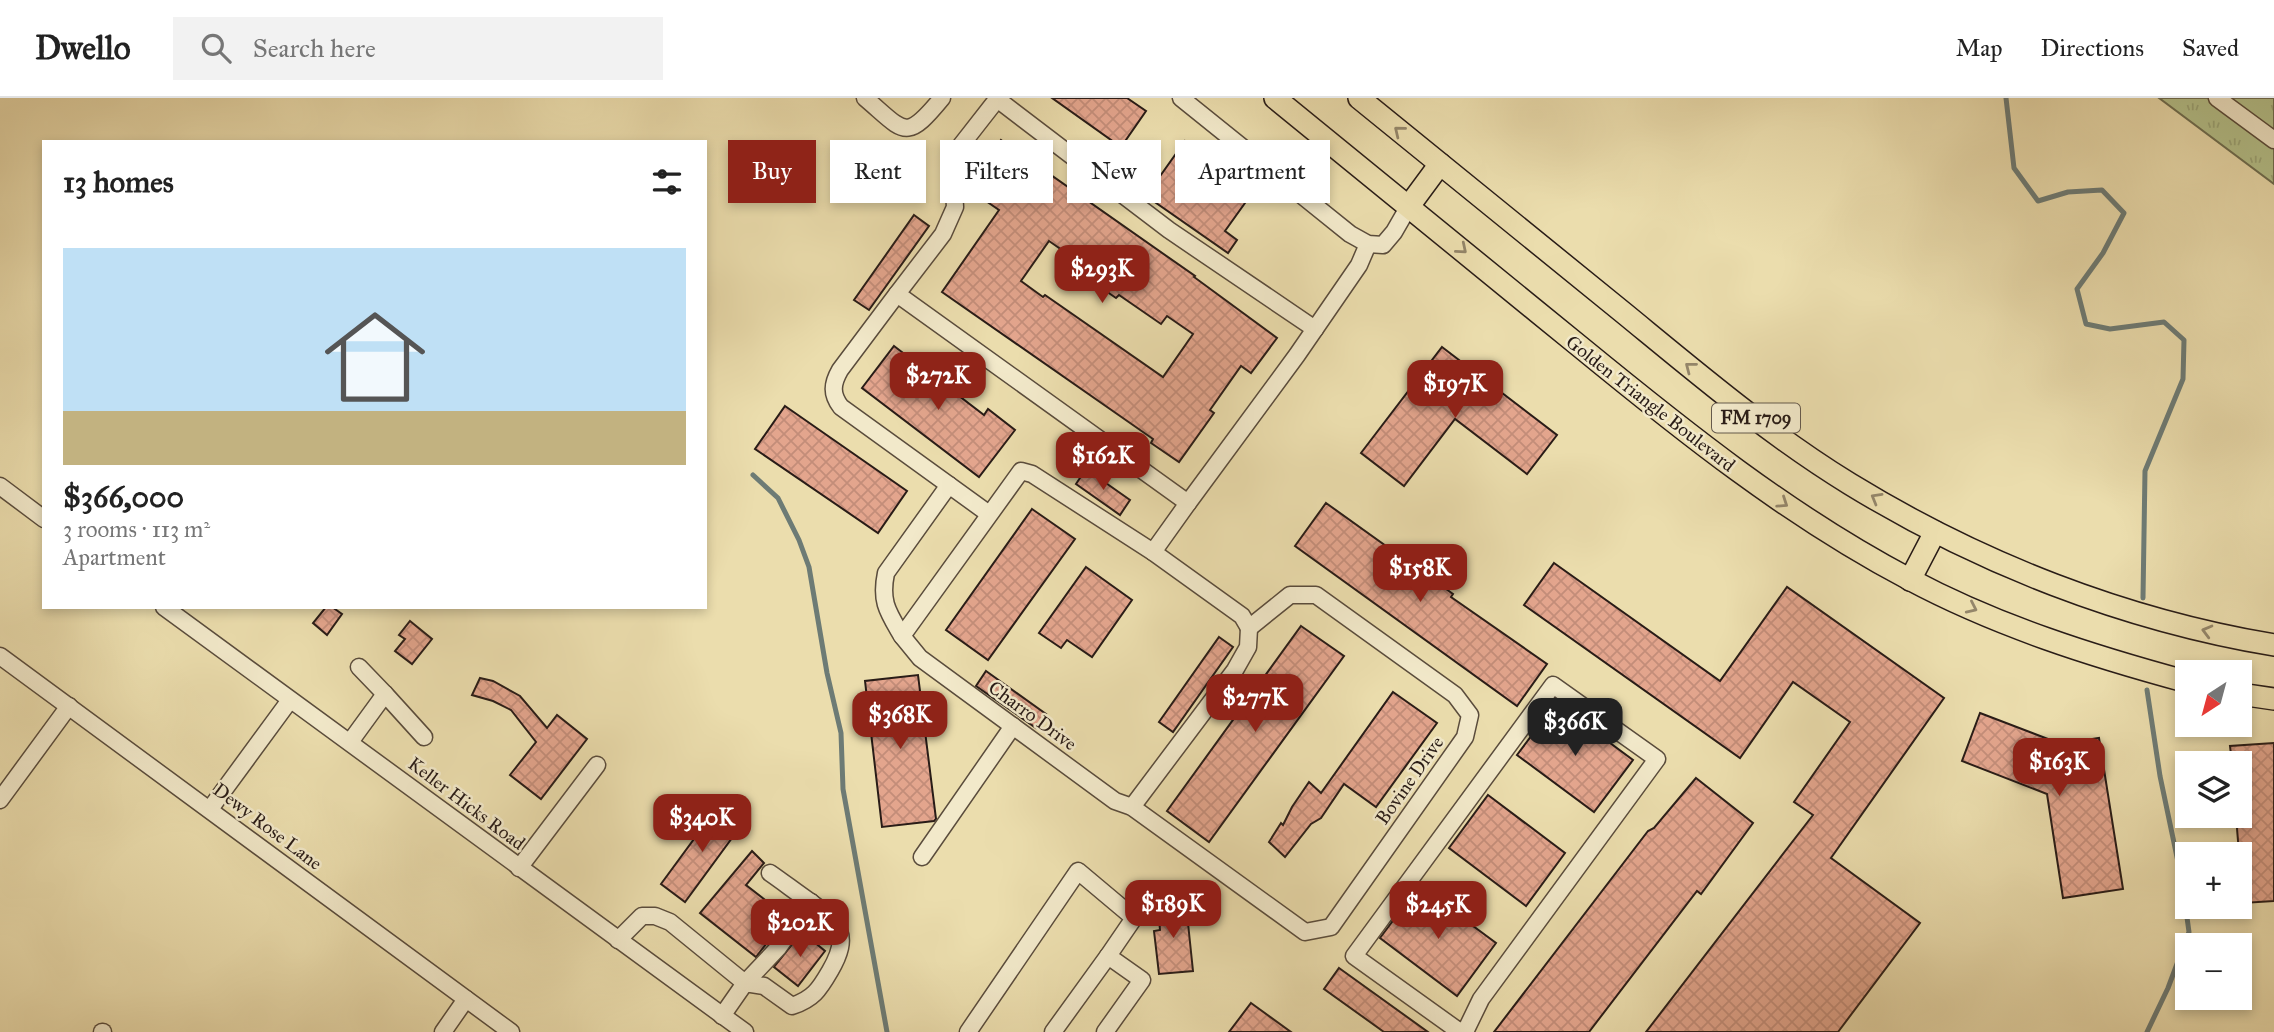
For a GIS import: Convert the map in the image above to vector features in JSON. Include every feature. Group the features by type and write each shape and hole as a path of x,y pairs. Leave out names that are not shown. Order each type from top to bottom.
{"main road":[{"name":"Golden Triangle Boulevard","path":"1275,98 1638,394 1741,474 1820,528 1910,580 2014,627 2112,662 2175,678"},
{"name":"FM 1709","path":"1359,98 1671,352 1773,431 1849,483 1935,532 2034,577 2128,610 2234,638 2274,645"},
{"path":"1409,205 1440,164"},
{"path":"1910,580 1935,532"},
{"path":"2252,696 2274,699"}],"street":[{"path":"865,98 899,126 909,128 922,123 942,98"},
{"path":"2217,98 2274,140"},
{"path":"989,514 841,407 833,393 833,381 943,234 955,208 955,153 997,99 1169,230 1315,329"},
{"path":"1185,99 1350,234 1368,244 1383,245 1394,232 1409,205"},
{"path":"1153,552 1315,329 1359,265 1368,244"},
{"path":"897,295 1188,503"},
{"path":"902,636 1021,471 1032,474 1153,552 1242,616 1250,628 1248,647 1235,670 1132,807"},
{"name":"Charro Drive","path":"949,485 886,573 883,587 884,606 919,658 1115,801 1132,807"},
{"path":"0,486 42,518"},
{"name":"Bovine Drive","path":"1132,807 1305,932 1331,927 1465,737 1470,715 1455,695 1316,595 1290,595 1250,628"},
{"name":"Keller Hicks Road","path":"167,609 745,1032"},
{"name":"Dewy Rose Lane","path":"0,656 510,1032"},
{"path":"359,667 424,737"},
{"path":"1553,685 1657,759 1481,999 1463,1032 1354,956 1553,685"},
{"path":"350,742 385,694"},
{"path":"210,809 290,700"},
{"path":"0,800 69,706"},
{"path":"922,858 1013,726"},
{"path":"519,868 597,765"},
{"path":"968,1032 1078,871 1134,918 1053,1032"},
{"path":"618,940 642,916 655,916 670,922 745,983 764,986 792,1006 809,1000 839,956 841,937 833,918 770,873"},
{"path":"722,1016 745,983 778,948 811,902"},
{"path":"1105,1032 1142,980 1108,956"},
{"path":"443,1032 466,999"}],"green space":[{"path":"2159,98 2274,98 2274,184"}],"building":[{"path":"1052,98 1127,98 1146,111 1126,140 1111,140"},
{"path":"1175,155 1175,203 1245,203 1225,231 1237,240 1228,253 1156,203 1161,203 1161,175"},
{"path":"1053,176 1067,186 1067,203 1091,203 1277,338 1251,373 1241,366 1210,410 1214,413 1179,462 1151,443 1153,439 942,292 999,210 989,203 1053,203","holes":["1049,241 1072,257 1067,264 1116,298 1119,295 1161,324 1167,316 1193,334 1163,377 1021,281"]},
{"path":"914,215 929,226 869,310 854,300"},
{"path":"894,346 984,415 988,409 1015,430 979,477 862,388"},
{"path":"1442,347 1557,435 1527,474 1455,419 1404,486 1361,453"},
{"path":"785,406 907,491 878,533 755,449"},
{"path":"1086,469 1130,500 1120,515 1076,484"},
{"path":"1326,503 1453,594 1451,597 1547,664 1517,706 1295,546"},
{"path":"1032,509 1075,539 988,660 946,630"},
{"path":"1554,563 1720,681 1787,587 1944,698 1831,858 1920,923 1838,1032 1646,1032 1813,815 1794,802 1850,722 1793,682 1740,758 1524,605"},
{"path":"1086,567 1132,600 1092,657 1067,640 1061,648 1039,633"},
{"path":"324,609 335,609 342,614 327,635 313,623"},
{"path":"410,621 432,639 412,664 395,651 405,639 399,635"},
{"path":"1301,626 1344,656 1209,842 1167,811"},
{"path":"1219,637 1233,647 1173,732 1159,722"},
{"path":"986,671 1046,714 1036,728 976,686"},
{"path":"918,675 936,819 882,827 865,681"},
{"path":"480,678 493,681 520,696 547,728 557,715 587,739 541,799 510,775 536,742 511,710 472,695"},
{"path":"1393,692 1437,723 1376,807 1344,784 1321,818 1311,824 1285,857 1269,842 1281,823 1283,825 1309,782 1321,793"},
{"path":"1556,703 1633,760 1594,812 1517,755"},
{"path":"1980,713 2061,744 2099,738 2123,889 2063,898 2047,794 1962,761"},
{"path":"2274,743 2274,901 2252,902 2252,842 2238,842 2237,828 2252,828 2252,751 2231,751 2230,746"},
{"path":"1696,778 1753,823 1701,894 1697,891 1589,1032 1494,1032 1648,831 1654,828"},
{"path":"1488,795 1565,853 1526,906 1449,848"},
{"path":"719,805 743,823 685,902 661,884"},
{"path":"752,851 764,863 746,885 787,917 756,957 700,913"},
{"path":"1419,886 1496,943 1457,996 1380,938"},
{"path":"1186,904 1193,971 1159,974 1154,931 1160,930 1158,907"},
{"path":"802,932 825,951 798,986 774,967"},
{"path":"1339,968 1428,1032 1384,1032 1324,989"},
{"path":"1251,1003 1291,1032 1229,1032"}],"waterway":[{"path":"2006,98 2014,168 2038,201 2068,192 2102,190 2124,213 2103,253 2077,289 2086,324 2110,329 2164,322 2184,340 2183,379 2145,471 2143,598"},
{"path":"753,475 778,498 809,567 827,673 841,733 843,789 887,1032"},
{"path":"2147,690 2189,932 2168,988 2147,1032"}]}
